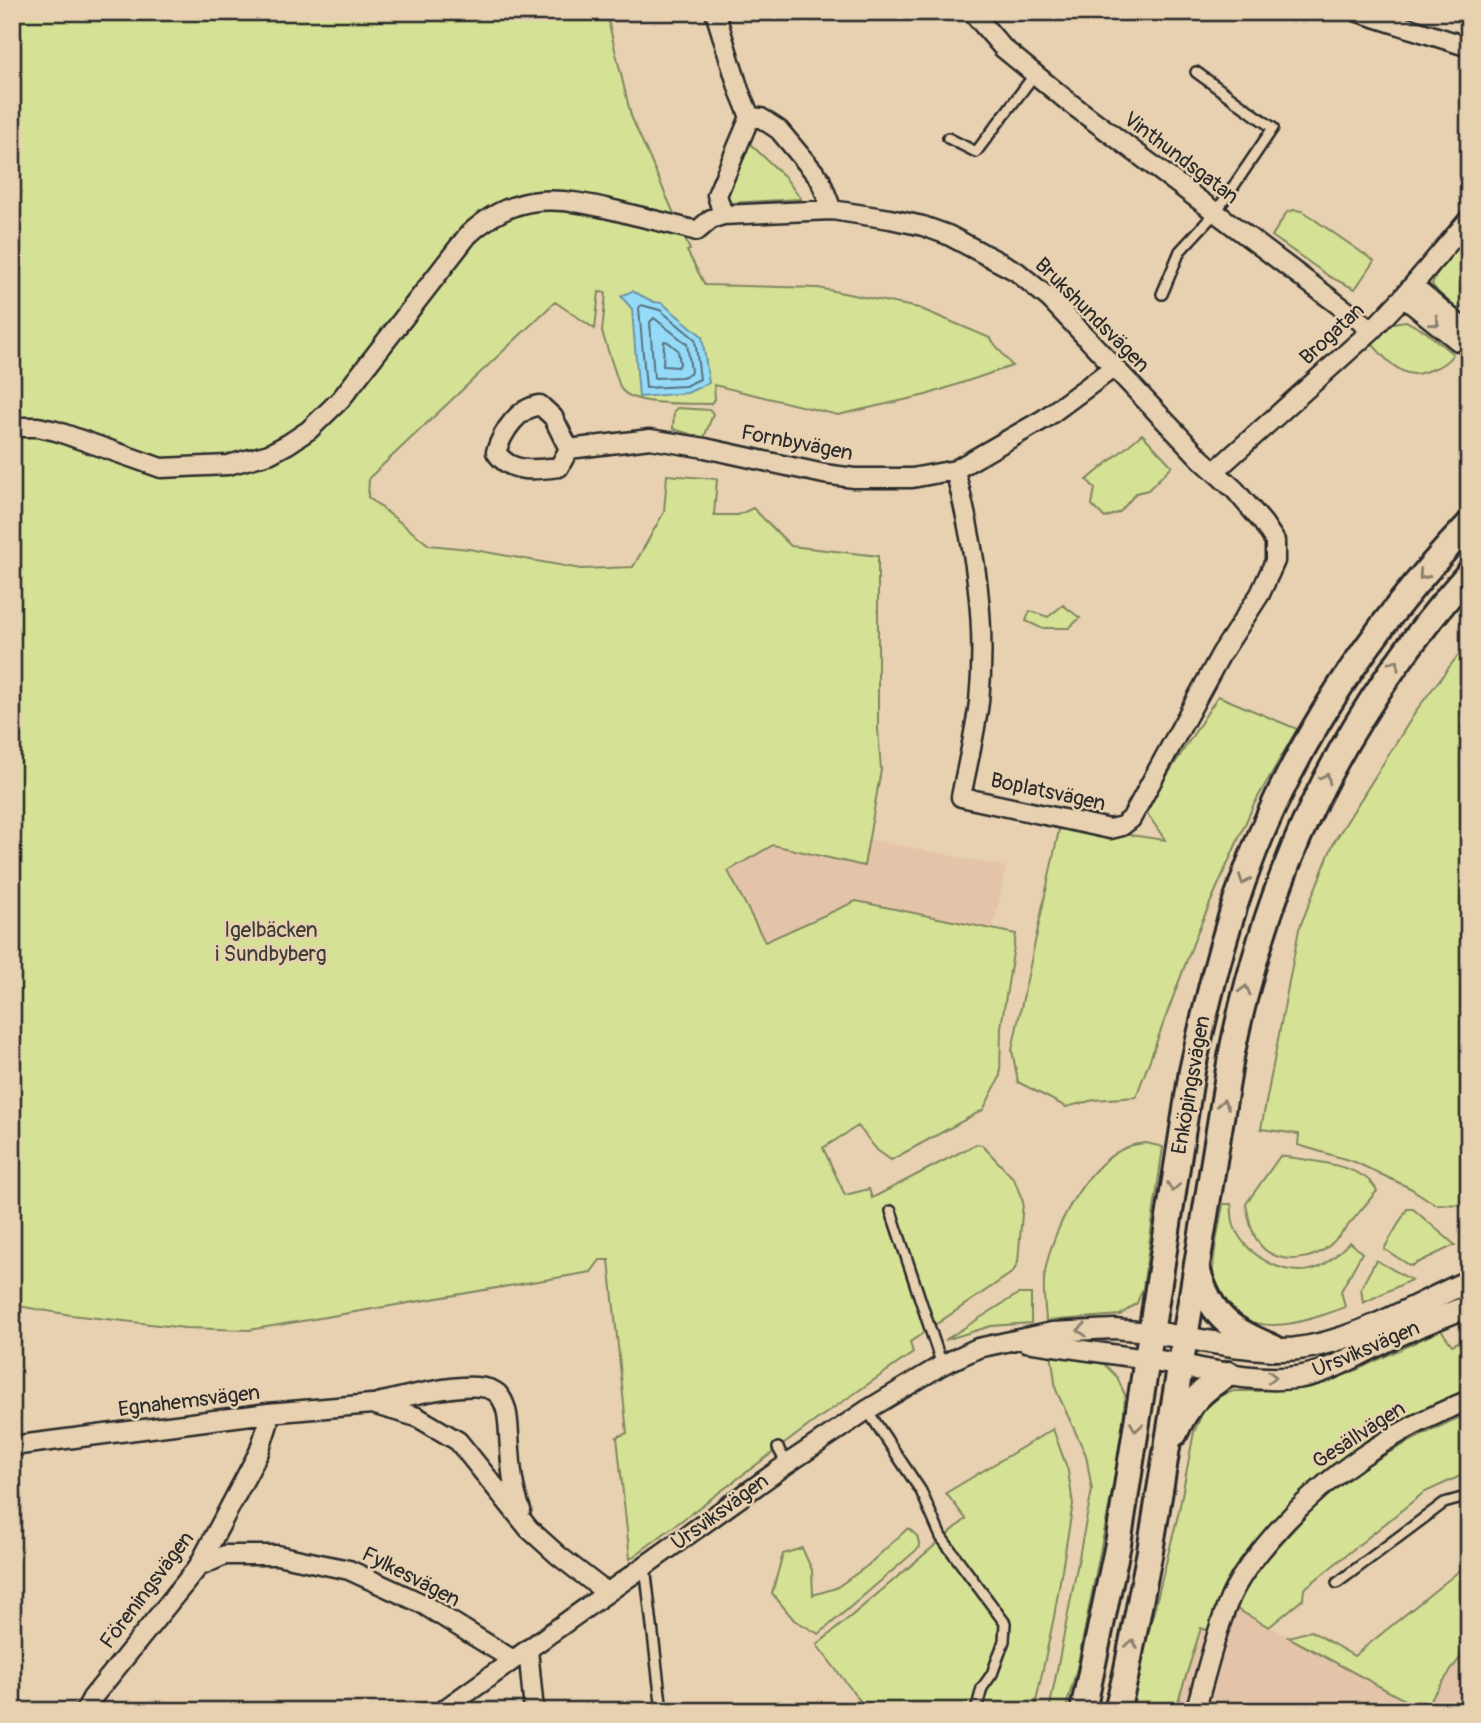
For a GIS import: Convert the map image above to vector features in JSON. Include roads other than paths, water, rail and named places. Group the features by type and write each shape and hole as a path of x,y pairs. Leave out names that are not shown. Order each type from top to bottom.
{"main road":[{"name":"Enköpingsvägen","path":"1083,1711 1118,1544 1192,1071 1209,993 1244,879 1280,794 1336,692 1407,592 1469,524"},
{"name":"Enköpingsvägen","path":"1117,1711 1137,1620 1167,1450 1220,1115 1241,1004 1279,881 1309,811 1358,721 1405,650 1469,573"},
{"path":"1196,1268 1213,1310 1245,1335 1274,1348"},
{"path":"1167,1450 1179,1424 1197,1397 1207,1386 1228,1374"}],"street":[{"path":"12,427 38,427 56,431 161,468 206,468 254,459 288,444 327,414 374,359 468,234 498,212 517,204 559,199 583,202 697,231 711,219 723,215 717,195 750,117 715,12"},
{"name":"Vinthundsgatan","path":"972,12 1003,48 1035,74 1372,330"},
{"path":"1358,12 1469,47"},
{"path":"750,117 761,118 779,130 820,179 832,210"},
{"name":"Brukshundsvägen","path":"723,215 832,210 923,226 948,235 998,260 1050,299 1113,368 1215,471"},
{"name":"Brogatan","path":"1215,471 1372,330 1469,219"},
{"path":"1408,291 1469,333"},
{"path":"1408,291 1458,341 1469,340"},
{"name":"Fornbyvägen","path":"569,449 650,439 824,474 854,478 912,478 955,470 1044,419 1113,368"},
{"name":"Boplatsvägen","path":"955,470 971,534 982,619 979,703 961,797 1110,829 1122,826 1131,819 1221,654 1260,594 1275,561 1275,541 1263,523 1215,471"},
{"name":"Ursviksvägen","path":"442,1711 645,1566 783,1456 942,1365 978,1348 1052,1332 1114,1329 1274,1348 1301,1348 1334,1341 1469,1281"},
{"name":"Ursviksvägen","path":"1012,1340 1228,1374 1299,1377 1322,1371 1382,1342 1469,1306"},
{"name":"Egnahemsvägen","path":"12,1446 268,1413 372,1404 451,1387 489,1388 499,1395 508,1413 513,1490 529,1529"},
{"name":"Gesällvägen","path":"1195,1711 1228,1601 1256,1556 1294,1511 1335,1473 1354,1460 1405,1430 1469,1400"},
{"name":"Egnahemsvägen","path":"372,1404 416,1416 458,1441 529,1529 607,1593"},
{"name":"Föreningsvägen","path":"85,1711 92,1698 198,1567 259,1452 268,1424 268,1413"},
{"name":"Fylkesvägen","path":"198,1567 225,1555 277,1555 349,1570 421,1603 513,1660"},
{"path":"528,1649 534,1711"}],"lane":[{"path":"1162,293 1180,251 1216,212 1273,128 1196,72"},
{"path":"948,138 976,152 1035,74"},
{"path":"891,1211 942,1365"},
{"path":"867,1410 921,1491 941,1537 1005,1623 1004,1641 992,1674 982,1688 976,1711"},
{"path":"1337,1583 1444,1503 1469,1496"},
{"path":"645,1566 662,1711"}],"water":[{"path":"632,291 662,303 702,336 709,383 687,393 639,397 632,309 621,296"}],"park label":[{"name":"Igelbäcken i Sundbyberg","path":"271,942"}]}
